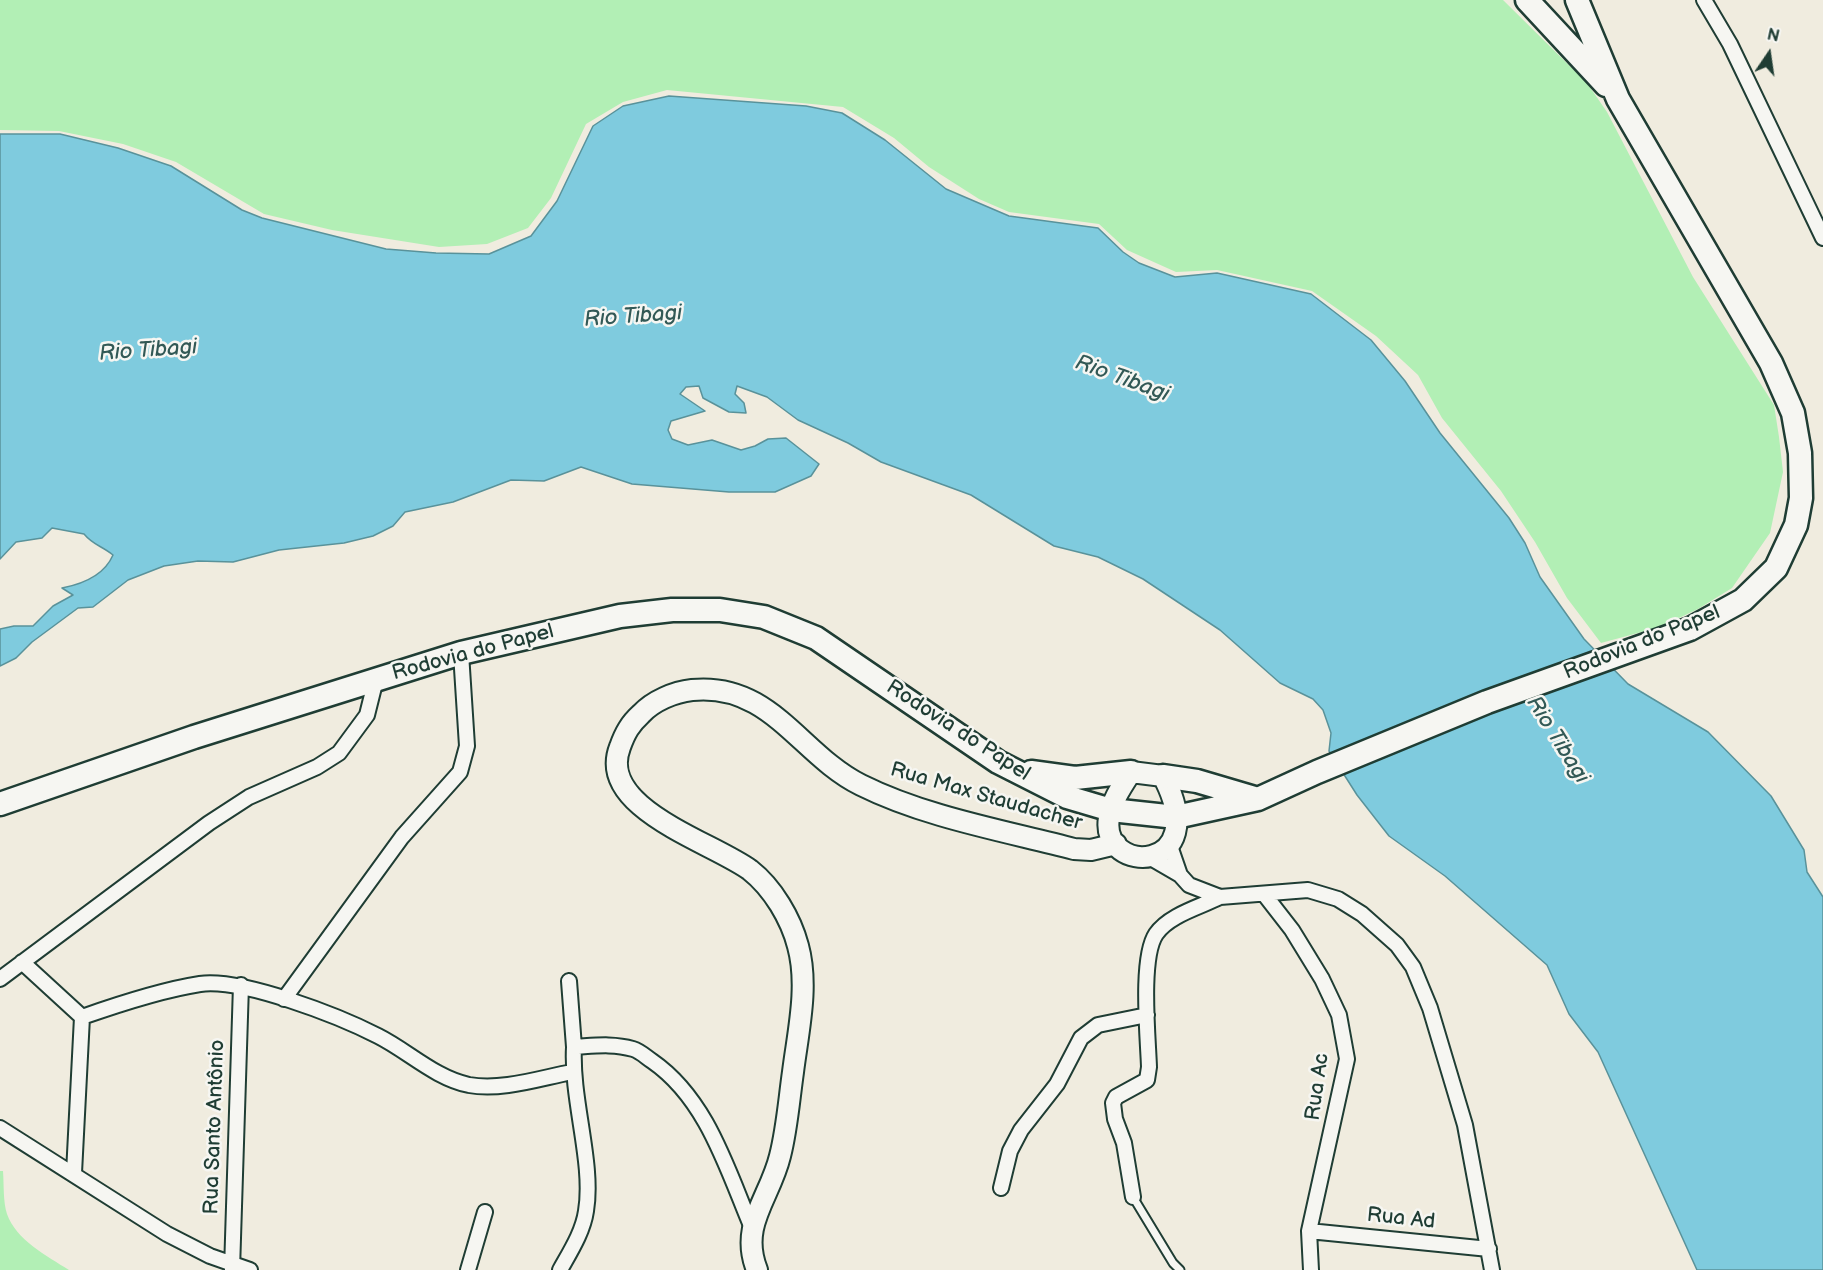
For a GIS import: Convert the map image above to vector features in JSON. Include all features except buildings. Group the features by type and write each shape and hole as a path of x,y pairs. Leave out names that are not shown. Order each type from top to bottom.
{"main road":[{"name":"Rodovia do Papel","path":"1527,0 1618,99"},
{"name":"Rodovia do Papel","path":"0,804 194,736 461,653 620,616 672,610 720,610 764,617 816,638 998,762 1067,797 1111,810 1176,817 1257,799 1488,702 1690,628 1743,600 1776,568 1796,525 1801,498 1800,453 1793,413 1771,363 1618,99 1577,0"},
{"name":"Rua Max Staudacher","path":"757,1270 750,1249 752,1228 780,1159 787,1119 802,998 799,948 789,920 772,894 752,872 652,815 626,793 617,775 617,755 628,726 650,705 684,691 710,688 742,696 787,724 822,757 868,788 915,806 1074,849 1091,850 1116,844"},
{"path":"998,762 1034,773 1067,777 1131,772 1163,776 1197,781 1257,799"},
{"path":"1131,772 1119,790 1111,810 1109,828 1116,844 1130,855 1149,857 1160,854 1170,846 1176,833 1176,805 1163,776"}],"street":[{"path":"1704,0 1730,44 1823,238"},
{"path":"284,999 402,837 460,772 467,746 461,653"},
{"path":"0,979 208,823 249,796 317,767 339,753 367,715 376,679"},
{"path":"1170,846 1180,875"},
{"path":"1149,857 1180,875 1189,885 1220,897"},
{"path":"1133,1197 1124,1143 1114,1119 1113,1103 1116,1097 1147,1080 1146,980 1155,934 1167,922 1220,897 1308,890 1338,898 1362,914 1397,945 1413,967 1430,1008 1465,1125 1492,1270"},
{"name":"Rua Ac","path":"1264,894 1292,930 1322,979 1340,1015 1347,1059 1309,1231 1311,1270"},
{"path":"22,962 82,1017"},
{"path":"560,1270 579,1234 587,1204 588,1186 572,1072 573,1047 569,981"},
{"path":"82,1017 201,984 241,985 376,1034 447,1079 469,1085 490,1088 572,1072"},
{"name":"Rua Santo Antônio","path":"232,1267 241,985"},
{"path":"1001,1188 1010,1151 1057,1084 1081,1038 1098,1025 1147,1016"},
{"path":"74,1173 82,1017"},
{"path":"573,1047 609,1044 634,1049 667,1071 695,1104 714,1136 752,1228"},
{"path":"0,1128 167,1234 232,1267 249,1270"},
{"path":"468,1270 485,1212"},
{"name":"Rua Ad","path":"1309,1231 1489,1249"}],"lane":[{"path":"1133,1197 1180,1270"}],"green space":[{"path":"0,0 1503,0 1587,83 1607,112 1693,277 1774,405 1783,472 1770,533 1732,588 1698,609 1660,627 1601,643 1567,598 1535,542 1501,491 1442,418 1418,375 1376,336 1312,291 1217,270 1176,272 1127,250 1099,224 1009,212 979,199 929,167 894,138 843,107 667,90 623,102 586,124 551,198 528,228 487,244 439,247 332,230 264,214 176,162 123,144 59,131 0,130"},
{"path":"0,1171 3,1171 7,1214 17,1232 33,1247 69,1270 0,1270"}],"water":[{"name":"Rio Tibagi","path":"669,96 806,106 842,113 885,140 946,189 1009,216 1098,228 1123,252 1139,263 1175,277 1217,273 1311,294 1371,340 1405,381 1440,433 1509,518 1525,543 1540,577 1584,639 1628,684 1708,732 1771,796 1804,850 1807,872 1823,897 1823,1270 1697,1270 1598,1052 1569,1014 1547,965 1445,876 1389,836 1357,795 1329,751 1331,733 1323,710 1313,699 1280,683 1220,630 1143,579 1098,557 1054,546 971,495 881,462 848,443 798,420 767,397 737,386 735,394 744,403 746,413 729,412 703,398 699,386 686,387 680,394 705,411 671,421 668,430 672,439 688,445 712,440 741,450 768,439 786,438 819,464 811,476 775,492 729,492 632,484 581,467 544,481 511,480 453,502 405,512 393,526 373,536 344,543 279,550 233,562 198,561 164,566 128,580 93,607 78,608 32,642 16,658 0,666 0,629 33,626 53,606 73,595 62,588 92,578 104,568 113,555 84,534 52,528 42,538 16,542 0,559 0,134 60,134 118,148 171,166 242,210 262,218 386,249 489,254 531,236 557,201 593,126 623,106"}]}
